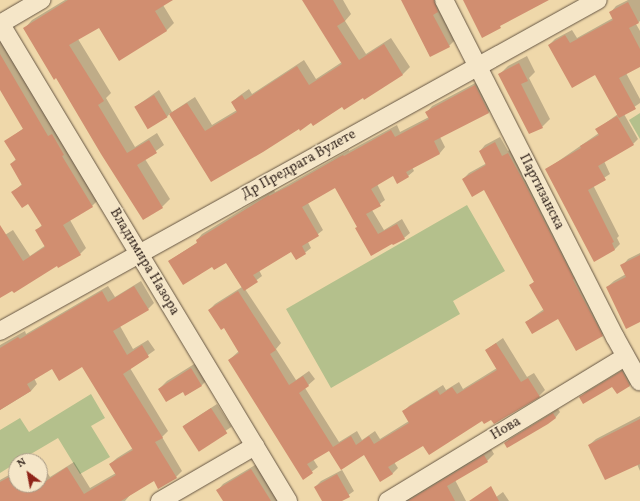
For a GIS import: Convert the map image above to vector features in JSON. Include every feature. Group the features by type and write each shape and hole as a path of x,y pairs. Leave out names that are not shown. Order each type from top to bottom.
{"street":[{"path":"0,23 41,0"},
{"name":"Партизанска","path":"444,0 625,357 640,382"},
{"name":"Др Предрага Вулете","path":"0,331 598,0"},
{"name":"Владимира Назора","path":"0,23 288,501"},
{"name":"Нова","path":"388,501 625,357"},
{"path":"160,501 255,446"}],"green space":[{"path":"640,113 640,139 629,120"},
{"path":"467,205 505,271 453,301 460,314 331,388 286,309"},
{"path":"91,394 105,418 91,426 110,457 80,474 58,438 33,453 8,453 8,468 0,473 0,430 20,418 29,432"}],"building":[{"path":"68,0 173,0 155,11 167,31 119,61 99,28 69,45 104,101 98,105 127,153 149,140 157,153 137,165 163,208 143,220 101,154 56,78 54,80 23,28"},
{"path":"302,0 333,0 345,21 337,26 359,60 384,44 403,75 364,100 363,98 344,110 342,107 313,126 311,123 300,131 299,129 211,182 169,114 187,103 205,131 237,112 231,102 242,95 245,100 297,66 309,85 342,64"},
{"path":"401,0 434,0 438,12 433,15 450,47 430,57"},
{"path":"463,0 549,0 500,26 501,28 482,38"},
{"path":"628,2 639,23 629,28 640,49 640,67 619,78 636,109 619,118 595,75 572,88 548,45 565,35 570,43 613,20 609,12"},
{"path":"0,54 48,136 52,134 64,155 62,156 93,207 63,225 81,255 58,268 57,266 14,293 12,291 0,298 0,225 23,261 45,247 35,230 42,226 28,204 22,208 11,192 22,185 10,164 16,160 4,141 23,129 0,90"},
{"path":"519,63 528,81 521,84 543,128 529,134 498,74"},
{"path":"475,85 489,113 434,141 440,154 406,172 409,177 397,184 393,176 371,189 381,206 366,214 378,234 397,224 405,239 393,245 392,244 371,256 335,188 302,207 319,236 302,246 306,254 296,260 291,252 253,275 258,282 244,291 226,263 214,270 212,267 183,285 168,261 197,243 196,240 269,195 289,186 391,130 395,137 429,119 425,112"},
{"path":"154,95 167,117 148,129 134,107"},
{"path":"617,116 634,145 598,166 606,180 588,190 614,242 612,243 615,250 594,262 545,169 581,148 580,146 599,135 595,129"},
{"path":"495,142 502,156 508,153 603,336 576,351 558,319 532,334 525,322 544,311 529,285 534,282 484,190 472,197 462,179 486,165 479,151"},
{"path":"640,255 640,322 626,329 606,287 626,277 620,265"},
{"path":"134,286 149,310 113,331 127,355 142,345 149,357 123,374 163,438 155,442 177,478 158,489 154,481 121,501 0,501 0,482 8,478 8,493 48,493 48,480 67,467 84,494 116,475 109,464 133,450 82,367 59,381 52,369 27,384 31,391 0,410 0,348 18,337 20,339 102,291 108,302"},
{"path":"238,291 276,350 270,354 289,385 303,376 309,386 299,393 333,447 351,436 356,445 369,436 374,444 409,423 402,411 437,390 440,395 452,387 457,394 497,370 485,350 496,343 521,382 528,378 540,397 494,424 491,420 484,424 482,421 429,455 423,446 388,467 393,474 380,482 364,455 341,470 329,451 307,464 313,473 303,480 228,360 239,353 224,328 221,330 208,310"},
{"path":"191,368 202,386 185,396 183,392 166,402 158,389"},
{"path":"622,371 630,386 617,394 612,387 583,404 579,397"},
{"path":"211,408 227,433 199,452 182,427"},
{"path":"553,413 556,418 507,448 504,443"},
{"path":"640,419 640,464 605,480 588,445"},
{"path":"484,455 488,462 447,486 455,501 408,501"},
{"path":"251,469 271,501 223,501 216,490"},
{"path":"337,474 350,497 342,501 322,501 314,487"},
{"path":"491,486 499,501 469,501"}]}
